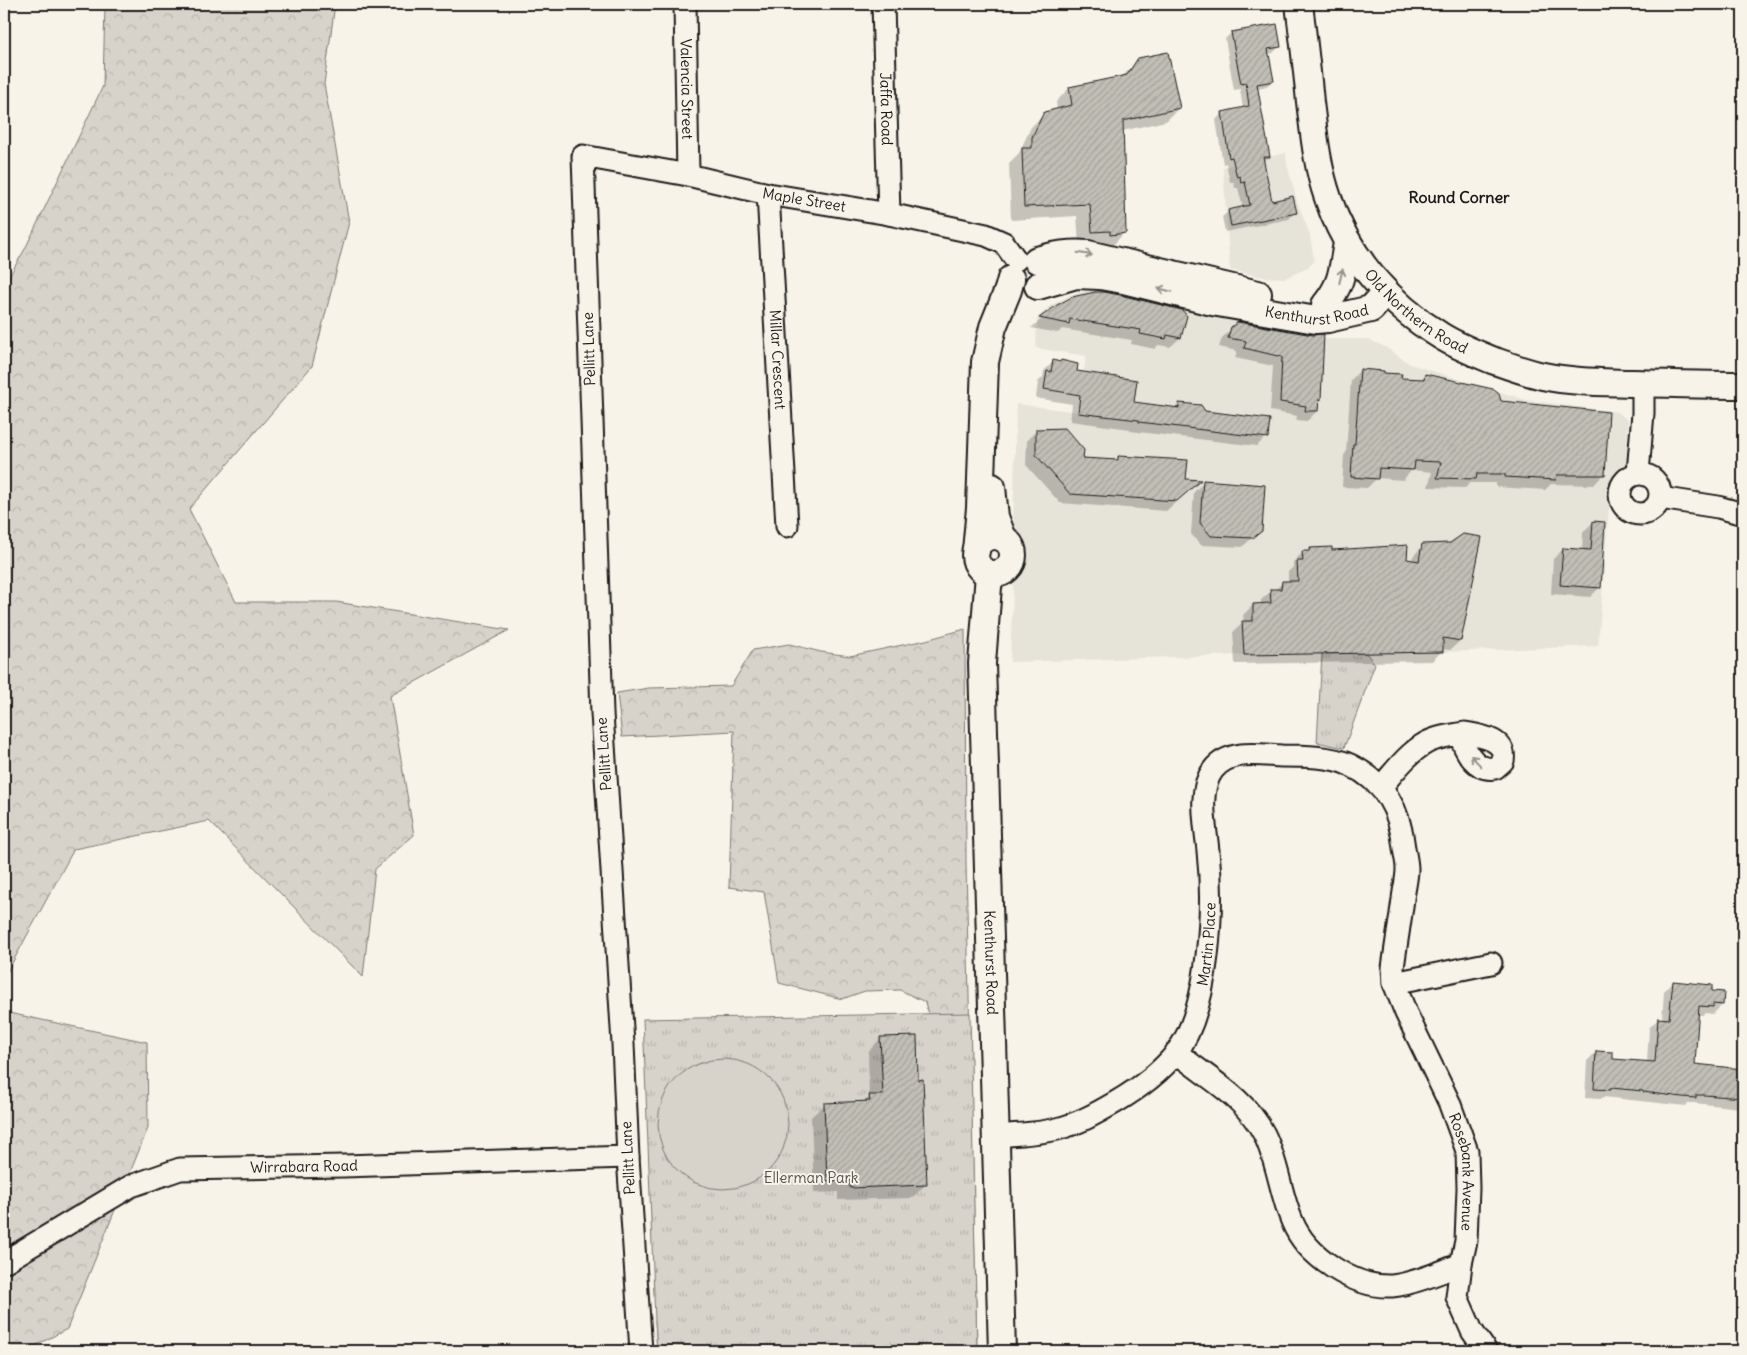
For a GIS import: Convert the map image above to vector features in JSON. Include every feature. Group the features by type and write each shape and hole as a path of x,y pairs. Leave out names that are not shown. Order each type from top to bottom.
{"main road":[{"name":"Old Northern Road","path":"1299,4 1316,146 1321,174 1336,222 1360,263 1386,292 1406,310 1441,336 1470,351 1541,376 1575,381 1642,384 1743,385"},
{"path":"1325,305 1336,291 1340,280 1347,243"},
{"name":"Kenthurst Road","path":"1027,275 1058,254 1074,252 1088,254 1305,319 1328,319 1371,309 1386,292"},
{"path":"1003,538 995,517 992,495 997,357 1005,328 1027,275"},
{"path":"976,551 979,544 990,536 1003,538 1008,542 1013,552 1012,563 1001,573 989,574 978,565 976,558 976,551 980,508 985,362 993,327 1005,298 1027,275"},
{"name":"Kenthurst Road","path":"1214,293 1298,304 1325,305 1386,292"},
{"name":"Kenthurst Road","path":"989,574 982,664 1002,1351"}],"street":[{"name":"Valencia Street","path":"685,4 688,175"},
{"name":"Jaffa Road","path":"883,4 889,214"},
{"name":"Maple Street","path":"583,156 688,175 768,194 889,214 986,235 1004,243 1027,275"},
{"name":"Pellitt Lane","path":"583,156 602,713 641,1351"},
{"name":"Millar Crescent","path":"768,194 787,526"},
{"path":"1638,473 1642,384"},
{"path":"1638,473 1651,476 1659,486 1660,498 1654,509 1642,514 1630,512 1625,507 1620,495 1623,483 1632,475 1638,473"},
{"path":"1660,498 1718,507 1743,514"},
{"path":"1381,787 1410,754 1427,742 1460,734"},
{"name":"Martin Place","path":"996,1136 1056,1130 1092,1116 1144,1085 1176,1052 1191,1026 1197,1008 1207,958 1210,892 1208,850 1203,819 1207,780 1213,770 1232,756 1245,755 1315,757 1349,764"},
{"name":"Rosebank Avenue","path":"1349,764 1381,787 1393,804 1403,836 1407,868 1393,968 1394,983 1406,1013 1449,1102 1467,1152 1466,1241 1457,1297 1472,1332 1486,1351"},
{"path":"1394,983 1491,963"},
{"path":"1176,1052 1233,1094 1256,1121 1275,1160 1292,1223 1310,1249 1324,1262 1351,1278 1372,1284 1392,1286 1424,1278 1461,1264"},
{"name":"Wirrabara Road","path":"4,1262 130,1186 180,1169 628,1158"}],"shaded area":[{"path":"1286,153 1297,201 1310,235 1314,261 1308,268 1285,278 1263,277 1230,270 1223,167"},
{"path":"1092,289 1109,289 1322,339 1368,339 1385,347 1410,364 1526,400 1617,412 1628,420 1627,464 1611,482 1598,646 1443,652 1244,655 1010,662 1014,570 1020,559 1020,545 1013,533 1016,404 1078,412 1086,356 1036,348 1037,318 1050,306 1070,295"}],"green space":[{"path":"105,4 335,4 324,84 349,222 312,366 189,509 236,602 336,602 509,630 390,696 414,835 375,869 363,977 209,821 74,849 4,978 4,285 25,249 103,86"},
{"path":"965,629 966,864 977,1351 657,1351 655,1320 928,1014 925,1002 900,990 865,991 842,999 779,983 764,892 729,887 734,731 622,737 617,693 649,688 731,686 753,650 789,644 821,652 850,656 926,640"},
{"path":"1366,653 1375,664 1344,748 1317,742 1322,654"},
{"path":"4,1012 147,1042 148,1128 67,1329 25,1351 4,1351"},
{"name":"Ellerman Park","path":"970,1013 977,1351 657,1351 643,1019"},
{"path":"723,1059 736,1060 748,1064 769,1078 783,1099 787,1111 787,1137 783,1149 769,1170 748,1184 736,1188 723,1189 710,1188 698,1184 677,1170 663,1149 659,1137 658,1124 659,1111 663,1099 677,1078 698,1064 710,1060"}],"building":[{"path":"1277,24 1281,47 1268,49 1274,81 1257,84 1270,157 1263,157 1272,201 1293,196 1297,213 1231,226 1228,210 1250,205 1245,182 1241,183 1240,176 1237,177 1232,157 1229,158 1222,112 1249,106 1246,83 1241,84 1231,32"},
{"path":"1168,52 1180,108 1123,121 1126,233 1110,235 1110,231 1092,232 1090,204 1024,207 1022,148 1032,148 1032,137 1044,112 1072,105 1069,87 1127,75 1138,58"},
{"path":"1095,292 1120,295 1182,310 1187,316 1181,338 1167,335 1166,339 1140,334 1141,330 1070,319 1069,324 1039,318 1072,297"},
{"path":"1238,322 1313,335 1324,334 1321,400 1319,399 1318,411 1305,411 1306,406 1280,402 1282,357 1244,348 1246,341 1228,338 1231,327"},
{"path":"1053,360 1078,364 1077,371 1137,380 1134,402 1179,408 1179,403 1201,405 1205,411 1270,419 1268,438 1078,413 1080,395 1044,389 1047,371 1051,372"},
{"path":"1360,369 1402,374 1401,378 1424,379 1425,374 1493,389 1499,394 1501,401 1609,412 1605,475 1557,475 1556,480 1505,477 1505,474 1477,474 1476,479 1437,478 1441,462 1415,461 1414,470 1379,468 1378,479 1351,477"},
{"path":"1065,428 1084,450 1083,458 1118,460 1118,456 1188,460 1186,479 1201,480 1177,501 1070,494 1036,455 1036,429"},
{"path":"1203,480 1265,485 1262,531 1253,538 1211,536 1200,523"},
{"path":"1593,521 1605,522 1601,588 1560,585 1563,548 1591,550"},
{"path":"1463,534 1482,537 1461,641 1443,638 1443,652 1244,655 1242,621 1253,621 1253,604 1271,603 1270,589 1281,589 1282,581 1298,581 1297,561 1303,561 1302,551 1309,551 1310,548 1332,547 1332,550 1408,545 1407,559 1419,561 1422,544 1450,543"},
{"path":"1673,981 1712,985 1712,991 1724,992 1723,1005 1713,1004 1713,1007 1699,1006 1695,1064 1743,1069 1743,1098 1696,1095 1696,1098 1611,1088 1611,1090 1594,1089 1596,1051 1613,1052 1613,1059 1655,1062 1658,1018 1669,1019"},
{"path":"917,1036 918,1080 923,1079 927,1185 850,1188 850,1180 827,1181 824,1103 870,1101 869,1095 883,1095 880,1037"}],"district":[{"name":"Round Corner","path":"1459,197"}]}
